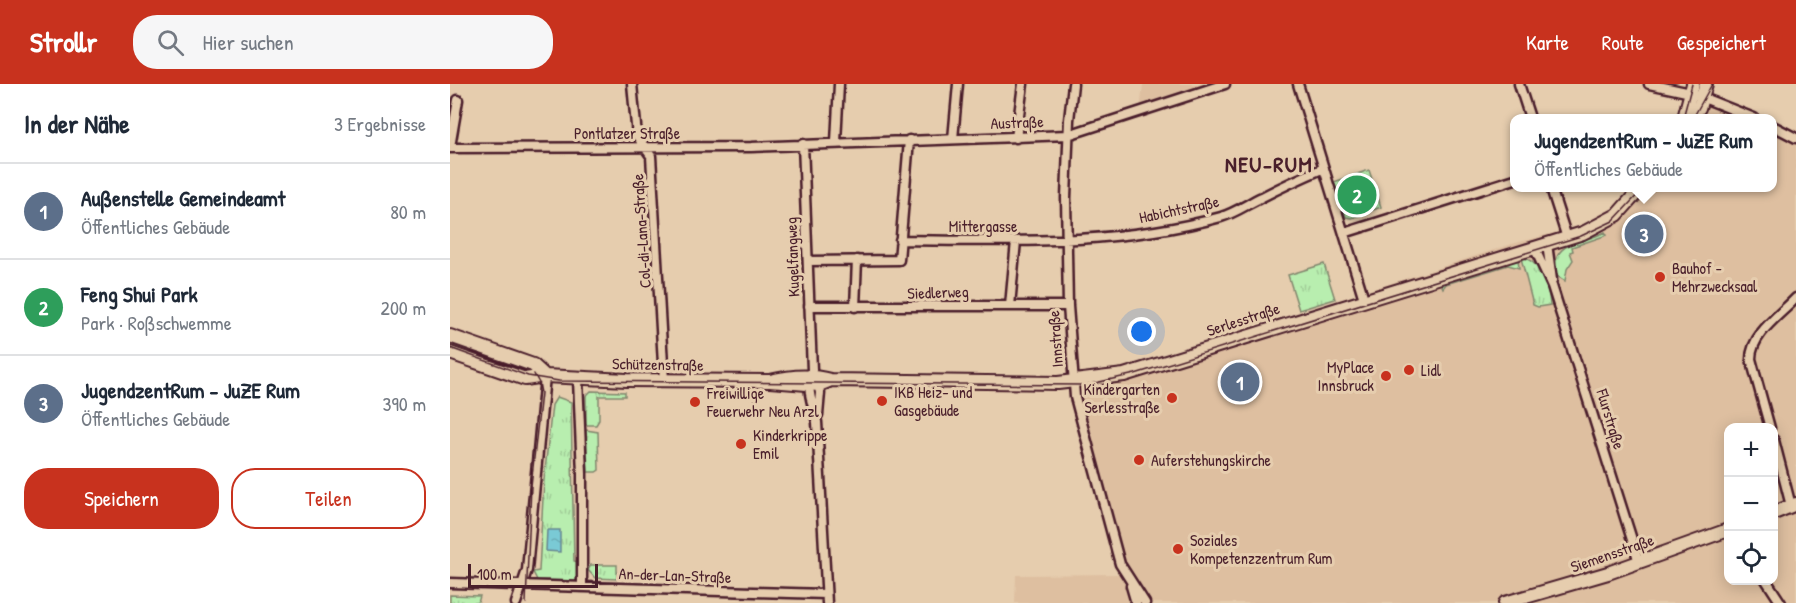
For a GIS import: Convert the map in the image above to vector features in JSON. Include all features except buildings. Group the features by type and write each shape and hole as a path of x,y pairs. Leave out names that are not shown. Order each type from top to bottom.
{"street":[{"name":"Col-di-Lana-Straße","path":"632,84 637,136 651,156 664,381"},
{"path":"836,142 839,84"},
{"path":"953,139 958,84"},
{"path":"1016,138 1023,84"},
{"name":"Innstraße","path":"1073,84 1068,135 1066,241 1073,383 1120,564 1130,583 1145,603"},
{"name":"Austraße","path":"803,144 1068,135 1225,84"},
{"path":"1298,84 1364,299"},
{"path":"1519,84 1529,114"},
{"path":"1649,84 1695,91 1745,114"},
{"path":"1686,114 1695,91 1708,84"},
{"path":"1692,114 1695,91"},
{"path":"450,147 458,100"},
{"path":"1777,128 1796,138"},
{"path":"808,261 899,260 909,140"},
{"name":"Pontlatzer Straße","path":"450,147 645,148 803,144"},
{"name":"Kugelfangweg","path":"803,144 809,306 816,379 826,598"},
{"name":"Habichtstraße","path":"1066,241 1108,239 1224,217 1291,182 1324,168"},
{"path":"1344,233 1510,181"},
{"path":"1552,192 1567,238"},
{"name":"Serlesstraße","path":"816,379 1073,383 1124,375 1567,238 1612,218 1637,192"},
{"name":"Mittergasse","path":"900,240 1066,241"},
{"path":"1010,306 1016,241"},
{"name":"Flurstraße","path":"1547,244 1552,286"},
{"name":"Flurstraße","path":"1534,247 1552,286 1639,562"},
{"path":"855,307 857,260"},
{"path":"1769,423 1751,359 1751,349 1755,340 1796,298"},
{"name":"Siedlerweg","path":"809,306 907,308 908,304 1068,306"},
{"name":"Schützenstraße","path":"450,336 533,365 545,376"},
{"name":"Schützenstraße","path":"450,353 525,379 545,376 664,381 816,379"},
{"path":"516,603 527,570 545,376"},
{"path":"578,379 582,474 582,586"},
{"path":"1778,456 1793,505 1778,511"},
{"name":"Siemensstraße","path":"1505,603 1724,534"},
{"name":"An-der-Lan-Straße","path":"450,583 582,586 826,598"},
{"name":"Innstraße","path":"1130,583 1136,603"},
{"path":"1769,585 1781,603"}],"shaded area":[{"path":"1143,84 1225,84 1140,112"},
{"path":"1702,94 1755,114 1687,114"},
{"path":"1777,123 1796,130 1796,603 1015,603 1016,575 1122,574 1073,383 1131,368 1512,244 1610,218 1630,192 1777,192"}],"green space":[{"path":"1369,170 1381,207 1352,218 1346,217 1334,182"},
{"path":"1605,232 1607,235 1572,247 1573,251 1570,252 1573,260 1567,269 1565,281 1557,276 1556,264 1562,249"},
{"path":"1521,258 1528,259 1538,269 1548,291 1550,305 1538,307 1533,305"},
{"path":"1518,259 1519,268 1508,265 1446,284 1443,288 1441,284"},
{"path":"1324,264 1335,299 1299,310 1288,275"},
{"path":"591,391 625,392 625,396 599,396 599,420 596,425 586,425 586,396"},
{"path":"557,397 571,402 574,561 579,562 576,581 537,580 533,572 539,571 544,480 552,405"},
{"path":"586,430 598,432 599,470 596,472 588,472"},
{"path":"591,565 617,565 617,579 595,578 588,570"},
{"path":"450,595 480,596 478,603 450,603"}],"water":[{"path":"547,530 560,530 560,552 546,551"}],"tram line":[{"path":"1684,114 1692,84"},
{"path":"1695,114 1712,84"},
{"path":"450,348 528,376 559,381 1086,385 1135,374 1581,236 1613,221 1640,192"},
{"path":"526,603 531,486 541,393 534,374"}],"place":[{"name":"Feng Shui Park","path":"1357,195"},
{"name":"JugendzentRum - JuZE Rum","path":"1644,234"},
{"name":"Bauhof - Mehrzwecksaal","path":"1660,277"},
{"name":"Lidl","path":"1409,370"},
{"name":"MyPlace Innsbruck","path":"1386,376"},
{"name":"Außenstelle Gemeindeamt","path":"1240,382"},
{"name":"Kindergarten Serlesstraße","path":"1172,398"},
{"name":"IKB Heiz- und Gasgebäude","path":"882,401"},
{"name":"Freiwillige Feuerwehr Neu Arzl","path":"695,402"},
{"name":"Kinderkrippe Emil","path":"741,444"},
{"name":"Auferstehungskirche","path":"1139,460"},
{"name":"Soziales Kompetenzzentrum Rum","path":"1178,549"}],"district":[{"name":"NEU-RUM","path":"1269,164"}]}
